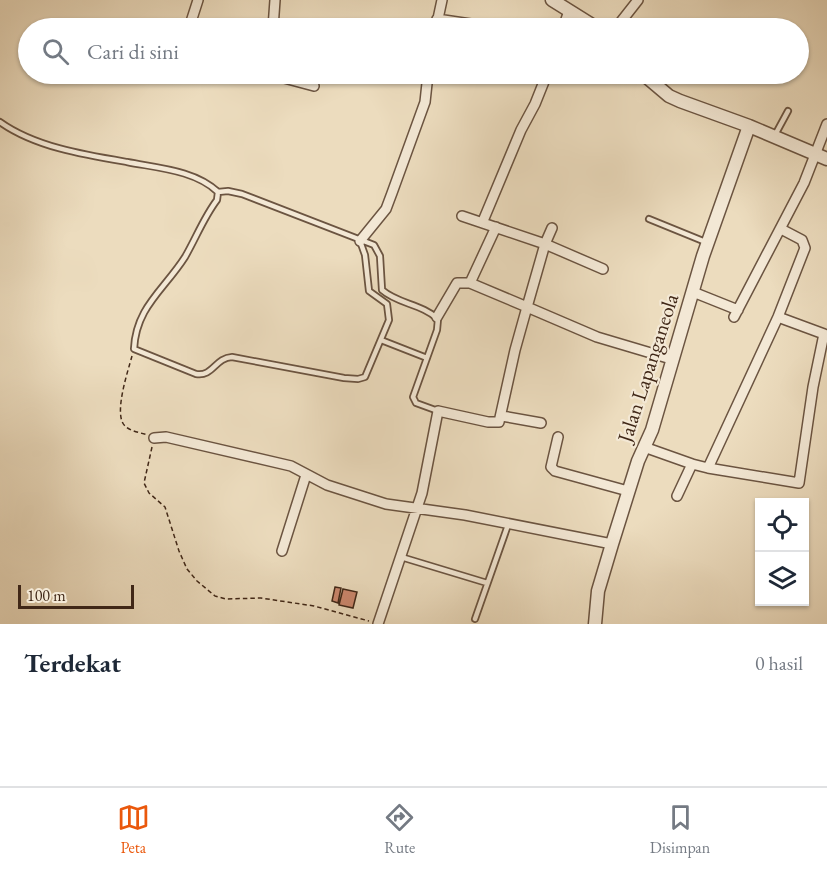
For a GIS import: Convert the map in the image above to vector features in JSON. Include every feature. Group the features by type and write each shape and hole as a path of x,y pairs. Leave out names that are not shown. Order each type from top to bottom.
{"street":[{"path":"192,18 198,0"},
{"path":"274,18 275,0"},
{"path":"438,18 442,0"},
{"path":"552,0 581,18"},
{"path":"624,18 638,0"},
{"path":"567,18 569,11"},
{"path":"304,84 314,87"},
{"path":"360,241 386,209 425,102 427,84"},
{"path":"483,221 543,84"},
{"path":"655,84 669,96 749,126 821,157"},
{"path":"693,292 736,314 804,183 821,157 827,124"},
{"name":"Jalan Lapanganeola","path":"595,624 598,591 628,491 652,430 671,359 708,243 749,126"},
{"path":"462,216 483,221 545,244 603,269"},
{"path":"470,284 496,226"},
{"path":"374,623 400,557 428,471 438,411 496,423 502,416 515,350 545,244 552,228"},
{"path":"708,468 778,317 805,248 802,240 781,229"},
{"path":"437,317 457,284 470,284 597,337 671,359"},
{"path":"644,447 708,468 799,483 813,387 824,334 778,317"},
{"path":"502,416 541,423"},
{"path":"154,438 166,437 284,465 327,485 386,504 465,515 612,544"},
{"path":"558,437 551,467 555,471 628,491"},
{"path":"677,496 692,464"},
{"path":"282,551 306,475"}],"lane":[{"path":"774,137 788,111"},
{"path":"0,122 18,134 51,145 200,179 210,184 218,192"},
{"path":"218,192 228,191 242,194 374,245 378,250 381,286 384,293 430,311 437,317 439,326 413,400 426,408 438,411"},
{"path":"218,192 217,200 183,259 143,313 136,330 134,349 202,375 224,357 358,379 367,374 389,320 389,309 384,302 369,291 365,255 360,241"},
{"path":"649,219 708,243"},
{"path":"381,340 427,358"},
{"path":"475,619 508,525"},
{"path":"400,557 487,584"}],"path":[{"path":"134,349 120,411 122,422 126,428 154,438 144,483 145,488 165,507 179,552 187,569 197,581 220,598 261,598 283,601 343,613 374,623"}],"building":[{"path":"335,587 341,588 338,603 332,601"},
{"path":"343,589 357,592 353,608 339,605"}]}
